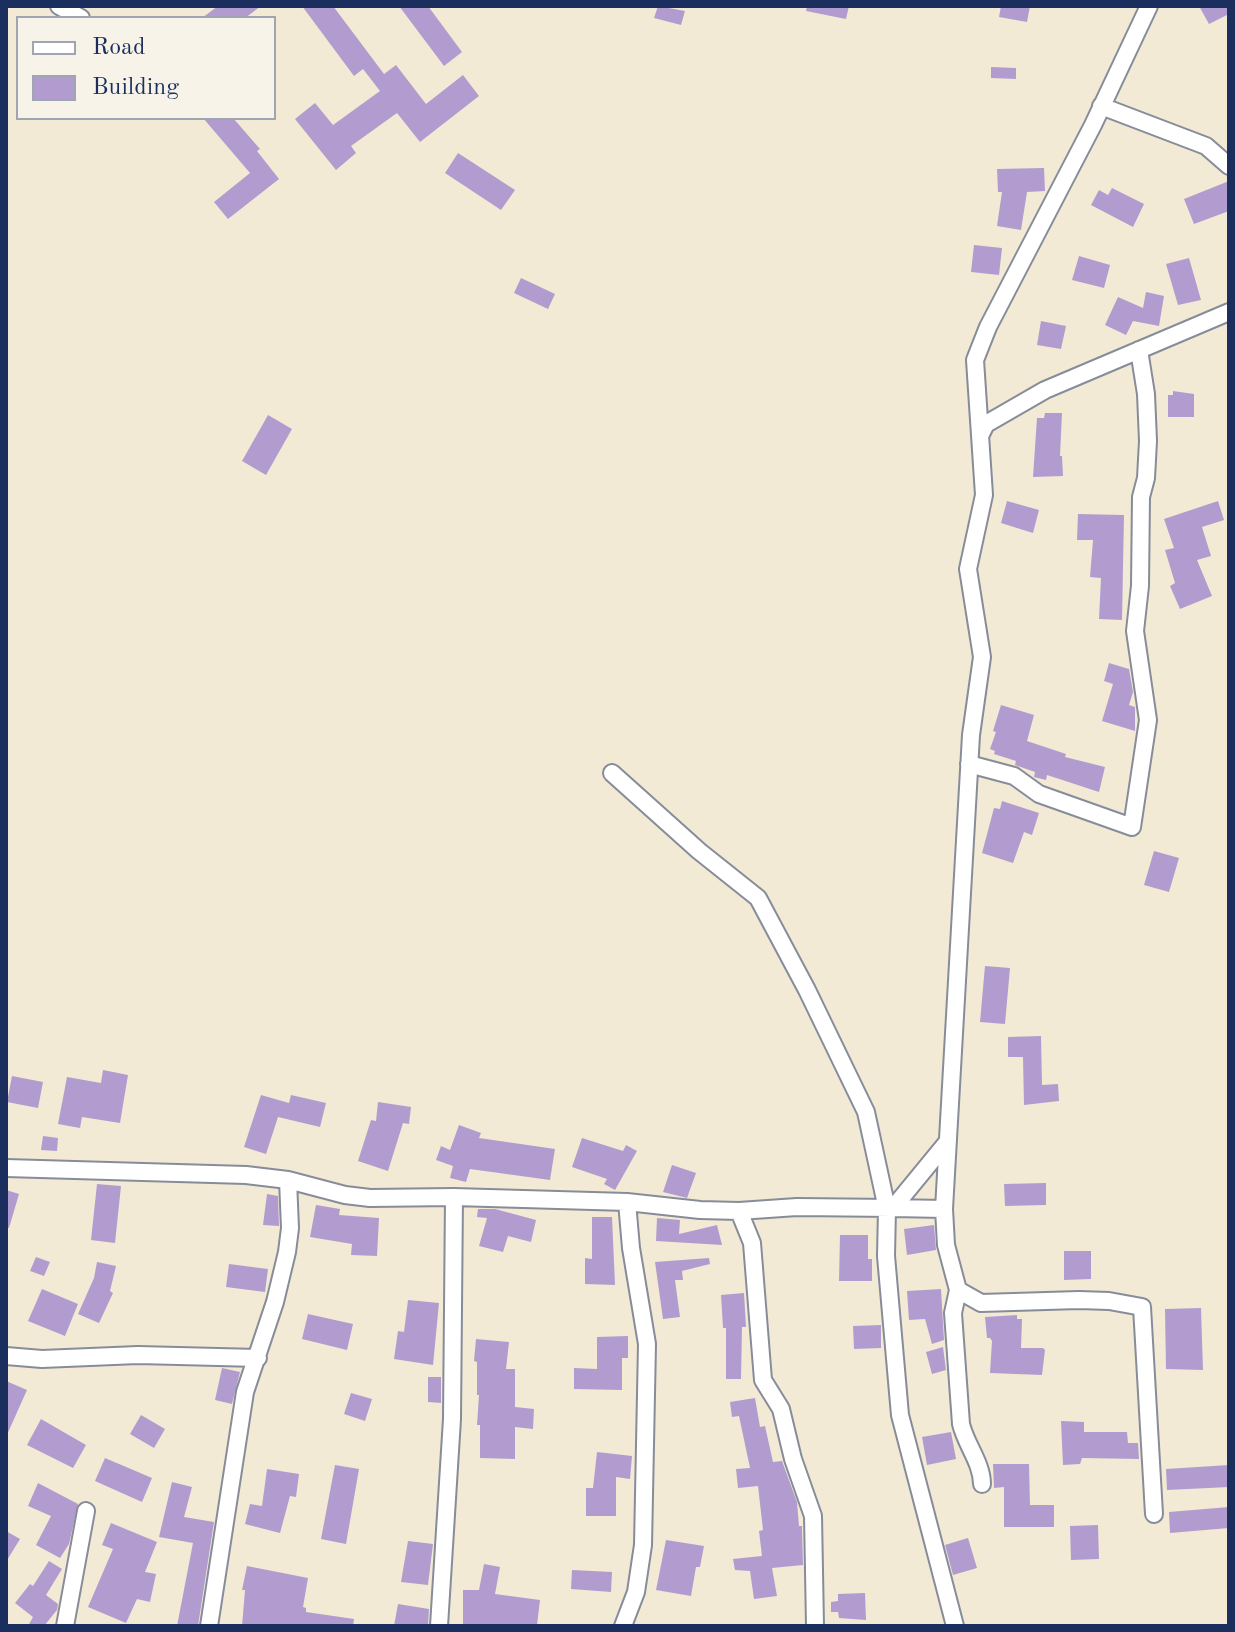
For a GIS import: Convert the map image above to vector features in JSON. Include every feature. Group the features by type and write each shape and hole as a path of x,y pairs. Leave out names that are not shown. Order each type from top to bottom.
{"street":[{"path":"59,6 77,16"},
{"path":"982,1484 979,1466 965,1440 961,1424 953,1313 958,1290 946,1245 944,1209 969,764 982,657 968,569 984,495 975,360 988,327 1149,6"},
{"path":"1101,106 1206,146 1229,166"},
{"path":"980,436 986,424 1045,390 1229,312"},
{"path":"969,764 1014,776 1039,794 1132,827 1148,720 1135,631 1140,586 1141,497 1146,478 1148,441 1146,394 1139,350"},
{"path":"612,773 687,842 758,898 866,1112 890,1208 886,1256 900,1415 955,1626"},
{"path":"890,1208 948,1141"},
{"path":"6,1168 246,1175 288,1180 345,1195 370,1198 627,1202 739,1211 797,1207 944,1209"},
{"path":"209,1626 245,1392 258,1358 287,1252 290,1228 288,1180"},
{"path":"439,1626 452,1419 454,1197"},
{"path":"623,1626 636,1592 643,1545 647,1344 631,1248 627,1202"},
{"path":"739,1211 752,1243 763,1380 781,1409 793,1459 813,1516 815,1626"},
{"path":"958,1290 981,1303 1079,1300 1142,1307 1154,1514"},
{"path":"6,1356 258,1358"},
{"path":"65,1626 86,1511"}],"building":[{"path":"218,6 261,6 248,16 205,16"},
{"path":"302,6 333,6 384,74 396,65 426,104 463,75 479,96 420,142 397,113 351,146 356,153 336,170 295,119 315,103 333,125 380,91 363,69 354,76"},
{"path":"399,6 428,6 462,52 444,66"},
{"path":"658,6 685,11 681,25 654,18"},
{"path":"807,6 849,6 846,19 806,11"},
{"path":"1001,6 1030,6 1027,22 999,17"},
{"path":"1199,6 1229,6 1229,14 1209,24"},
{"path":"991,67 1016,68 1016,79 991,78"},
{"path":"205,120 235,120 260,149 257,151 279,179 228,219 214,202 250,173"},
{"path":"458,153 515,190 501,210 445,173"},
{"path":"1044,168 1045,191 1027,192 1021,230 997,226 1002,192 998,192 997,169"},
{"path":"1229,181 1229,211 1194,224 1184,199"},
{"path":"1112,188 1144,204 1133,227 1091,205 1099,190 1108,195"},
{"path":"974,245 1002,248 999,275 971,272"},
{"path":"1079,256 1110,265 1104,288 1072,280"},
{"path":"1189,258 1201,300 1178,305 1166,264"},
{"path":"521,278 555,294 548,309 514,293"},
{"path":"1146,292 1164,296 1159,326 1133,321 1126,335 1105,325 1118,297 1143,308"},
{"path":"1041,321 1066,326 1061,349 1037,345"},
{"path":"1173,391 1194,394 1194,417 1168,417 1168,395 1173,395"},
{"path":"1045,413 1062,413 1060,456 1063,476 1033,477 1037,418 1044,418"},
{"path":"268,415 292,429 266,475 242,461"},
{"path":"1007,501 1039,510 1033,533 1001,523"},
{"path":"1218,501 1224,520 1202,527 1211,556 1197,560 1212,596 1180,609 1170,586 1175,583 1165,550 1174,548 1164,519"},
{"path":"1078,514 1124,515 1122,620 1099,619 1101,578 1090,577 1093,540 1077,540"},
{"path":"1109,663 1129,669 1133,692 1129,705 1135,707 1135,731 1102,721 1113,684 1104,681"},
{"path":"1001,705 1034,715 1027,741 1066,754 1065,757 1105,767 1099,792 1047,775 1046,780 1034,777 1035,772 1015,765 1016,761 994,754 995,751 990,749"},
{"path":"1002,801 1039,813 1032,835 1024,832 1013,863 982,853 994,808 1000,809"},
{"path":"1154,851 1179,858 1169,892 1144,885"},
{"path":"985,966 1010,968 1005,1024 980,1022"},
{"path":"1041,1036 1042,1085 1058,1084 1059,1101 1024,1105 1023,1057 1008,1057 1008,1037"},
{"path":"103,1070 128,1075 120,1123 82,1117 80,1128 58,1124 67,1077 101,1083"},
{"path":"12,1076 43,1082 38,1108 7,1102"},
{"path":"261,1095 289,1103 291,1095 326,1103 320,1127 278,1117 266,1154 244,1147"},
{"path":"378,1102 411,1107 409,1124 403,1123 388,1171 358,1161 371,1120 376,1121"},
{"path":"459,1125 481,1133 479,1138 555,1149 550,1180 470,1169 466,1182 450,1178 453,1166 436,1160 441,1146 450,1150"},
{"path":"43,1136 58,1138 57,1151 41,1150"},
{"path":"582,1138 623,1151 626,1145 637,1151 615,1190 604,1184 607,1179 572,1167"},
{"path":"672,1165 696,1173 687,1198 663,1192"},
{"path":"1046,1183 1046,1205 1005,1206 1004,1184"},
{"path":"97,1184 121,1186 115,1243 91,1240"},
{"path":"6,1190 19,1194 9,1228 6,1227"},
{"path":"267,1194 278,1196 279,1226 263,1225"},
{"path":"316,1205 340,1209 339,1215 379,1218 377,1256 351,1255 352,1244 310,1237"},
{"path":"478,1209 495,1209 536,1220 531,1242 508,1236 503,1252 479,1246 487,1218 477,1217"},
{"path":"592,1217 612,1217 615,1285 585,1284 585,1258 592,1259"},
{"path":"657,1218 680,1220 679,1234 717,1225 722,1245 656,1241"},
{"path":"934,1225 936,1250 907,1255 904,1229"},
{"path":"840,1235 868,1235 872,1281 839,1281"},
{"path":"1064,1251 1091,1251 1091,1279 1064,1280"},
{"path":"36,1257 50,1262 44,1276 30,1271"},
{"path":"709,1258 710,1264 682,1271 683,1280 675,1280 680,1317 663,1319 655,1262"},
{"path":"97,1262 116,1266 110,1291 113,1293 99,1323 78,1314 94,1278"},
{"path":"229,1264 268,1269 265,1292 226,1287"},
{"path":"42,1289 78,1304 65,1336 28,1321"},
{"path":"941,1289 944,1340 932,1344 925,1319 909,1320 907,1291"},
{"path":"744,1293 746,1327 742,1327 741,1379 726,1379 726,1328 723,1328 721,1295"},
{"path":"408,1300 439,1303 433,1365 394,1359 398,1331 404,1332"},
{"path":"1201,1308 1203,1370 1166,1369 1165,1309"},
{"path":"308,1314 353,1324 347,1350 302,1339"},
{"path":"1017,1315 1017,1319 1022,1319 1021,1348 1045,1350 1042,1375 990,1373 992,1341 987,1338 985,1317"},
{"path":"881,1325 881,1348 854,1349 853,1326"},
{"path":"628,1336 628,1358 622,1358 622,1390 574,1389 574,1368 597,1369 597,1337"},
{"path":"476,1339 509,1342 506,1369 515,1369 515,1407 534,1409 533,1429 515,1427 515,1459 480,1458 477,1362 474,1361"},
{"path":"943,1347 946,1370 932,1374 926,1352"},
{"path":"222,1368 240,1372 232,1404 215,1400"},
{"path":"428,1377 441,1377 441,1403 428,1402"},
{"path":"6,1381 27,1390 6,1437"},
{"path":"351,1393 372,1399 365,1421 344,1414"},
{"path":"755,1398 760,1427 765,1426 773,1462 782,1461 797,1502 799,1526 802,1526 803,1565 772,1568 777,1596 754,1599 750,1571 735,1570 733,1559 762,1556 759,1531 763,1530 758,1486 738,1488 736,1469 750,1468 739,1416 732,1417 730,1402"},
{"path":"141,1415 165,1429 154,1448 130,1434"},
{"path":"41,1419 86,1445 73,1468 27,1445"},
{"path":"1061,1421 1084,1422 1084,1432 1127,1432 1128,1443 1138,1443 1139,1459 1082,1458 1080,1464 1063,1465"},
{"path":"951,1432 956,1459 927,1465 922,1437"},
{"path":"597,1452 632,1456 630,1479 616,1477 616,1516 586,1516 586,1488 593,1488"},
{"path":"105,1458 152,1478 142,1502 95,1481"},
{"path":"993,1464 1029,1464 1030,1505 1054,1505 1054,1527 1004,1527 1004,1487 994,1488"},
{"path":"335,1465 359,1469 346,1544 321,1539"},
{"path":"1229,1465 1229,1487 1167,1490 1166,1469"},
{"path":"267,1469 299,1474 296,1497 290,1496 280,1533 245,1524 250,1504 262,1506"},
{"path":"172,1482 192,1487 184,1517 214,1522 198,1626 177,1626 193,1543 159,1537"},
{"path":"38,1483 78,1504 69,1544 60,1558 36,1545 51,1516 28,1506"},
{"path":"1229,1507 1229,1528 1170,1533 1169,1512"},
{"path":"111,1523 157,1542 145,1572 156,1574 150,1602 137,1599 126,1623 88,1607 113,1549 102,1545"},
{"path":"1098,1525 1099,1559 1071,1560 1070,1526"},
{"path":"6,1531 20,1539 6,1562"},
{"path":"968,1538 977,1568 953,1575 945,1545"},
{"path":"666,1540 704,1546 700,1567 696,1567 691,1596 656,1590"},
{"path":"408,1541 433,1544 428,1585 401,1582"},
{"path":"49,1561 62,1569 46,1595 58,1604 57,1610 44,1626 28,1626 33,1617 15,1603 30,1584 33,1586"},
{"path":"484,1564 500,1567 495,1594 540,1600 537,1625 463,1626 463,1590 479,1590"},
{"path":"247,1566 308,1578 303,1607 306,1612 354,1619 353,1626 242,1626 245,1590 242,1590"},
{"path":"572,1570 612,1572 611,1592 571,1589"},
{"path":"865,1593 866,1620 839,1618 838,1612 831,1612 831,1602 838,1601 838,1594"},
{"path":"398,1604 429,1609 428,1626 394,1626"}]}
